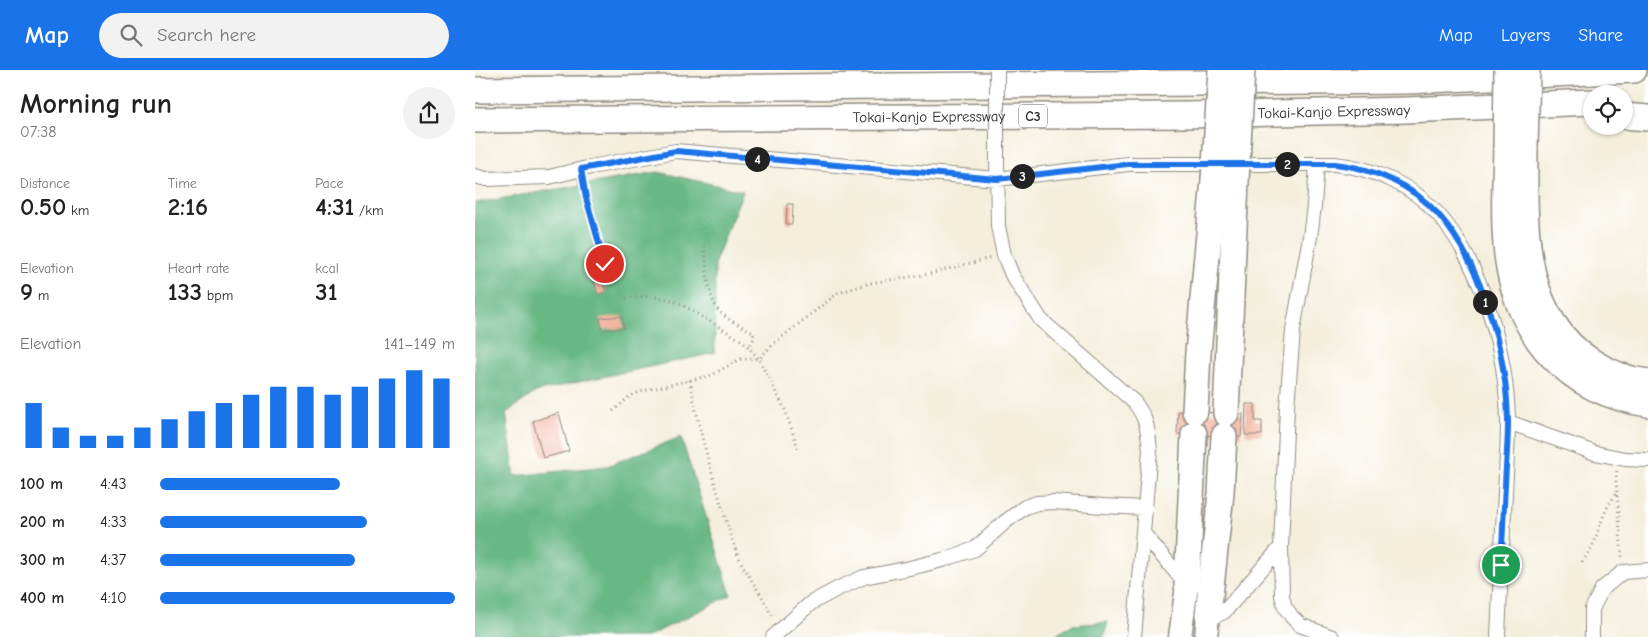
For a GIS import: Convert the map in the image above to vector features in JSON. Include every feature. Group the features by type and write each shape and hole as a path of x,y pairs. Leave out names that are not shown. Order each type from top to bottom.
{"highway":[{"path":"478,90 755,70"},
{"path":"1207,626 1221,493 1225,425 1225,181 1221,70"},
{"path":"1185,637 1198,353 1242,70"},
{"path":"1507,70 1525,230 1529,256 1540,296 1553,324 1585,356 1603,368 1623,376 1648,382"},
{"path":"1527,70 1505,222 1507,256 1519,302 1527,322 1538,340 1567,372 1607,394 1648,404"},
{"name":"Tokai-Kanjo Expressway","path":"478,90 1407,81 1634,70"},
{"path":"1633,101 1648,100"},
{"name":"Tokai-Kanjo Expressway","path":"475,120 1186,115 1406,110 1583,102"},
{"path":"1186,115 1253,120 1583,116"},
{"path":"1633,117 1648,118"},
{"path":"1180,637 1187,585"}],"street":[{"path":"997,70 998,226 1004,255 1012,275 1041,320 1134,402 1144,414 1148,431 1149,450 1134,637"},
{"path":"475,176 486,179 549,177 676,151 997,179 1128,164 1317,164 1355,166 1387,178 1420,197 1437,213 1452,233 1469,262 1484,297 1496,336 1505,380 1508,422 1498,637"},
{"path":"1317,164 1315,206 1293,330 1287,407 1281,547 1282,596 1285,607 1300,625 1332,637"},
{"path":"1508,422 1595,453 1619,458 1648,460"},
{"path":"775,634 811,603 864,577 918,566 975,549 1025,507 1037,503 1054,502 1145,508"},
{"path":"1143,533 1187,585"},
{"path":"1207,626 1224,612 1281,547"},
{"path":"1592,637 1592,609 1596,599 1609,582 1623,572 1648,570"}],"lane":[{"path":"581,169 586,198 605,264"}],"path":[{"path":"704,246 708,278 714,303 725,316 753,332 754,338 749,348"},
{"path":"613,411 629,397 639,392 712,375 740,359 759,359 773,344 838,293 870,283 929,274 1004,255"},
{"path":"626,298 648,296 681,304 744,342 759,359 785,410 799,451"},
{"path":"689,380 699,427 737,554 767,605 775,634"},
{"path":"1619,458 1616,481 1623,572"},
{"path":"1582,562 1591,550 1602,519 1617,493"}],"green space":[{"path":"658,172 743,191 715,262 715,353 536,392 506,413 515,476 607,466 681,437 731,595 647,637 475,637 475,203"},
{"path":"1108,622 1104,637 1052,637 1073,625"}],"building":[{"path":"787,204 793,204 792,224 786,224"},
{"path":"602,279 606,292 598,295 594,282"},
{"path":"622,316 624,328 602,330 600,318"},
{"path":"1246,404 1255,404 1255,421 1262,421 1262,435 1245,435"},
{"path":"1178,411 1243,414 1241,437 1177,434"},
{"path":"559,413 569,451 543,458 533,421"}],"route":[{"path":"605,264 586,198 581,169 676,151 997,179 1128,164 1335,164 1355,166 1379,174 1420,197 1437,213 1452,233 1469,262 1484,297 1496,336 1505,380 1508,422 1501,565"}]}
